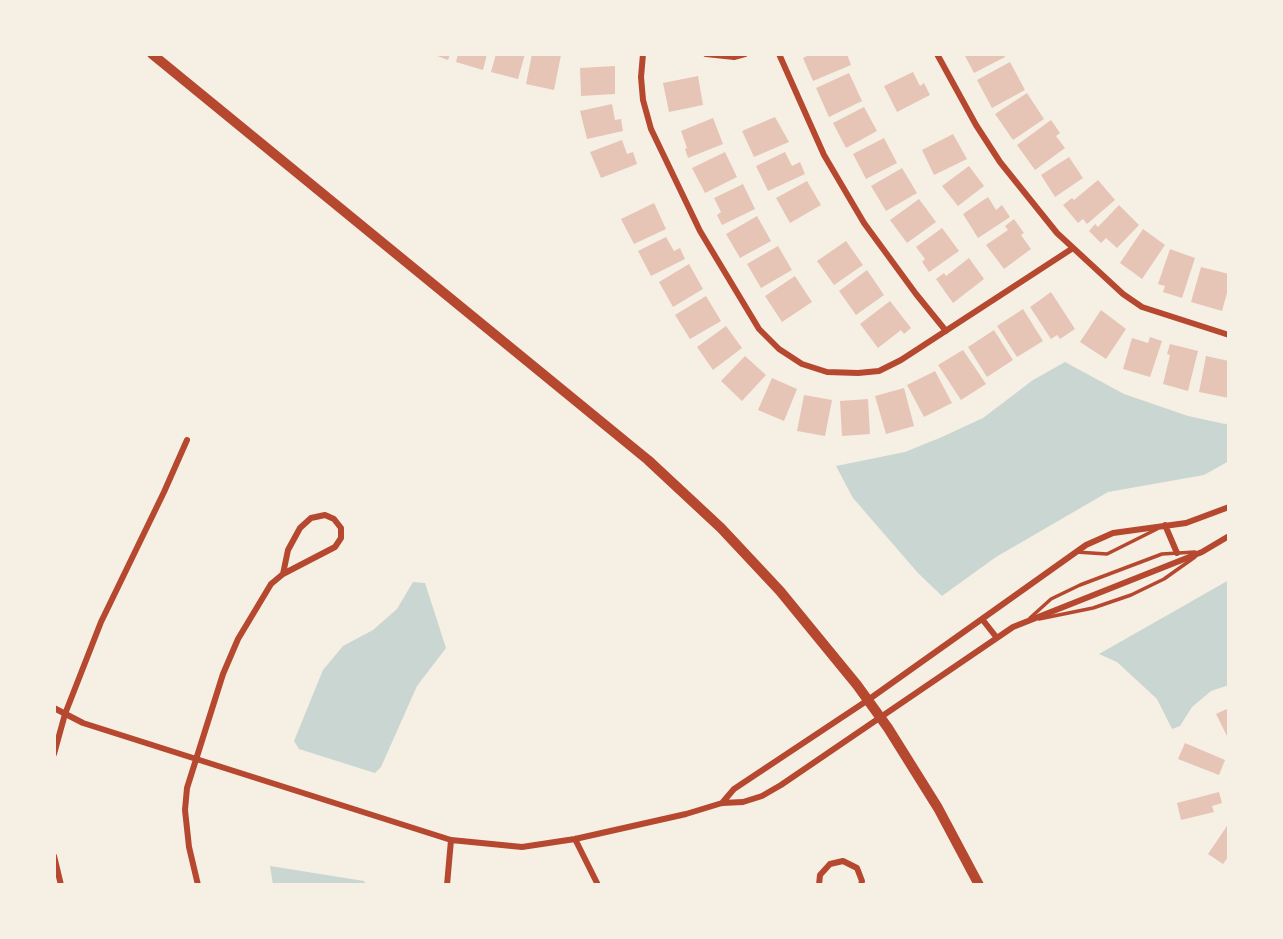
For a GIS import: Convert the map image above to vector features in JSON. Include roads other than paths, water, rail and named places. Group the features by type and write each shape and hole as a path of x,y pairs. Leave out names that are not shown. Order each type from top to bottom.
{"main road":[{"path":"152,54 669,479 721,528 822,640 868,700 938,808 979,885"}],"street":[{"path":"643,54 643,100 651,129 700,231 759,329 779,349 802,364 827,372 879,371 901,360 1073,248"},
{"path":"706,54 733,57 746,54"},
{"path":"779,54 824,155 864,223 946,331"},
{"path":"937,54 1000,162 1057,233 1123,294 1142,307 1229,335"},
{"path":"54,754 65,714 101,622 187,440"},
{"path":"722,803 734,789 868,700 1076,552 1113,533 1186,523 1229,507"},
{"path":"198,885 185,810 187,788 223,674 238,639 271,584 283,573 335,548 341,538 341,528 334,519 325,515 311,518 300,528 288,550 283,573"},
{"path":"1165,525 1177,553"},
{"path":"54,709 83,723 451,840 522,847 575,839 686,814 722,803 743,802 762,796 997,638 1026,622 1202,552 1229,536"},
{"path":"982,619 997,638"},
{"path":"575,839 598,885"},
{"path":"447,885 451,840"},
{"path":"54,856 61,885"},
{"path":"819,885 820,875 830,864 843,861 857,868 861,885"}],"lane":[{"path":"1076,552 1107,554 1165,525"},
{"path":"1026,622 1051,599 1080,585 1162,554 1202,552"},
{"path":"1026,622 1093,608 1131,595 1164,579 1202,552"}]}
